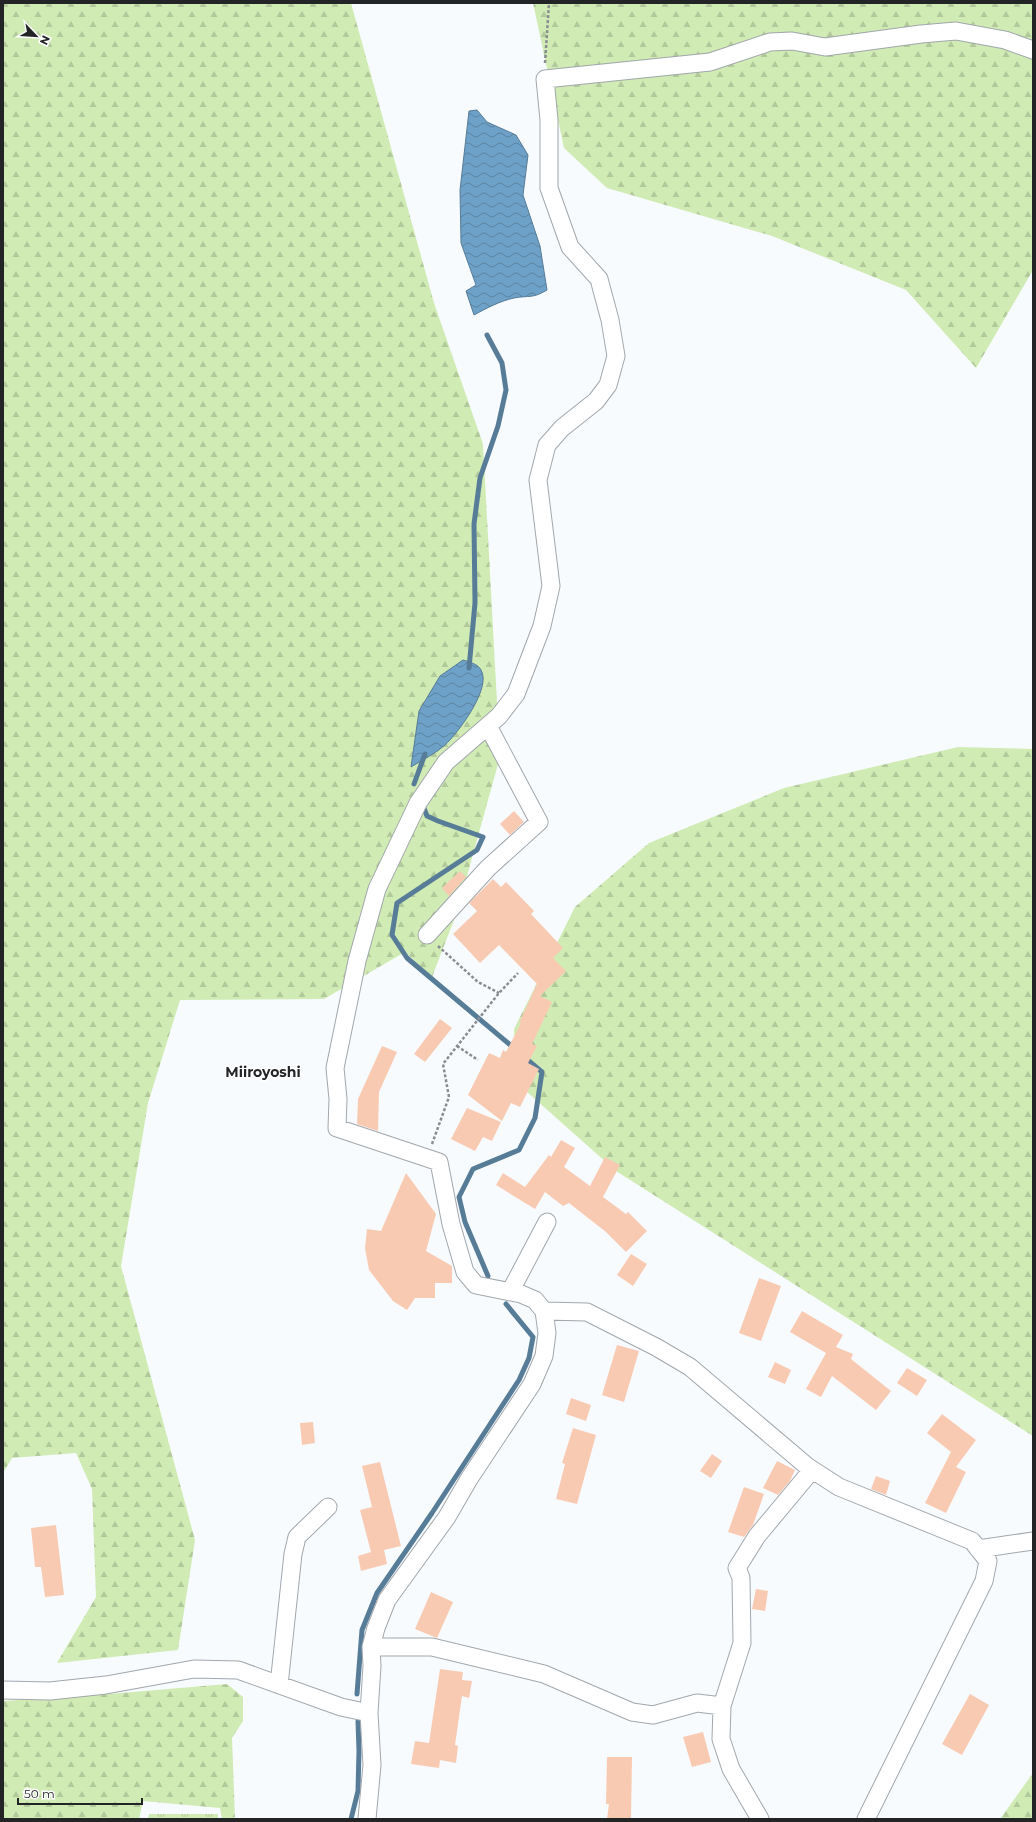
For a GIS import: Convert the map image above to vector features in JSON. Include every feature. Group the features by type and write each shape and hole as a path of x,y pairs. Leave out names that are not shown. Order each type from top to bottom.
{"street":[{"path":"367,1819 372,1765 369,1713 372,1666 371,1647 376,1628 387,1600 447,1517 469,1479 532,1384 544,1356 547,1333 544,1311 535,1300 521,1294 476,1285 465,1272 451,1224 439,1162 337,1128 338,1099 336,1068 357,961 377,889 418,802 446,762 499,716 516,694 542,626 551,586 538,480 547,445 562,428 596,402 608,385 616,356 610,320 599,280 570,247 549,188 548,120 545,79 710,62 770,42 792,41 825,47 921,34 956,31 1005,40 1033,50"},
{"path":"427,935 488,868 539,822 488,726"},
{"path":"510,1292 547,1222"},
{"path":"544,1311 587,1312 683,1363 812,1470 839,1487 972,1541 988,1561 984,1581 866,1819"},
{"path":"760,1819 731,1768 721,1739 722,1706 742,1643 741,1578 737,1568 757,1536 812,1470"},
{"path":"279,1685 293,1554 297,1537 328,1507"},
{"path":"978,1549 1033,1541"},
{"path":"371,1647 432,1647 544,1674 632,1712 653,1715 697,1703 722,1706"},
{"path":"3,1690 50,1690 106,1685 194,1669 238,1670 341,1708 369,1713"}],"path":[{"path":"545,79 549,3"},
{"path":"427,935 478,982 499,993"},
{"path":"427,1157 449,1097 443,1064 499,993 518,973"},
{"path":"457,1046 478,1060"}],"green space":[{"path":"3,3 351,3 434,303 483,444 500,757 457,912 432,977 405,952 324,999 180,1000 148,1103 121,1266 195,1540 178,1650 57,1663 96,1597 92,1489 76,1453 12,1458 3,1473"},
{"path":"533,3 1033,3 1033,270 976,368 906,290 772,236 607,188 564,148"},
{"path":"958,747 1033,749 1033,1436 616,1171 517,1083 514,1029 575,907 649,843 784,788"},
{"path":"227,1684 243,1697 243,1721 232,1738 235,1819 222,1819 220,1808 143,1801 139,1819 3,1819 3,1701"},
{"path":"1033,1773 1033,1819 1000,1819"},
{"path":"149,1814 218,1814 218,1819 148,1819"}],"water":[{"path":"477,110 487,122 516,135 528,155 523,195 540,246 547,290 534,296 514,298 504,301 474,315 466,291 476,285 461,243 460,190 469,111"},
{"path":"463,660 471,662 481,670 483,678 482,688 478,698 465,721 451,739 433,754 411,767 419,711 440,676"}],"building":[{"path":"514,811 524,822 510,835 500,824"},
{"path":"460,871 466,877 449,896 442,888"},
{"path":"493,879 501,887 506,882 534,911 531,914 563,948 553,958 566,971 540,996 552,1002 532,1044 537,1046 528,1063 539,1069 520,1107 511,1103 502,1121 468,1095 489,1053 500,1058 503,1050 506,1052 521,1023 519,1023 537,984 499,945 480,963 453,934 477,911 469,903"},
{"path":"440,1019 452,1028 425,1062 414,1054"},
{"path":"382,1046 397,1052 379,1092 378,1131 357,1124 358,1099"},
{"path":"467,1108 501,1122 492,1141 483,1137 475,1151 451,1139"},
{"path":"561,1140 575,1148 564,1167 590,1186 605,1157 620,1165 603,1197 626,1214 628,1212 647,1231 626,1252 606,1232 569,1203 563,1206 545,1192 535,1209 496,1185 503,1173 525,1187 549,1155 551,1157"},
{"path":"406,1173 436,1214 426,1251 452,1266 452,1283 435,1283 435,1298 415,1298 407,1310 393,1301 369,1270 365,1248 367,1229 381,1231"},
{"path":"631,1254 647,1264 633,1286 617,1275"},
{"path":"759,1278 781,1286 761,1341 739,1333"},
{"path":"802,1311 843,1335 836,1347 853,1354 851,1359 891,1391 876,1410 832,1376 821,1397 806,1389 826,1353 790,1332"},
{"path":"617,1345 639,1351 624,1402 602,1395"},
{"path":"775,1362 791,1370 785,1384 768,1377"},
{"path":"907,1368 927,1380 917,1396 897,1383"},
{"path":"571,1398 591,1405 586,1421 566,1414"},
{"path":"942,1414 976,1440 956,1467 966,1472 946,1513 925,1503 951,1452 927,1433"},
{"path":"313,1422 315,1443 302,1445 300,1423"},
{"path":"573,1428 596,1435 577,1504 556,1499 565,1464 562,1463"},
{"path":"712,1454 722,1461 711,1478 700,1471"},
{"path":"777,1461 795,1470 790,1481 778,1495 763,1488"},
{"path":"380,1462 401,1546 384,1550 387,1564 361,1571 358,1556 371,1552 360,1510 372,1507 362,1466"},
{"path":"876,1476 890,1481 886,1495 871,1489"},
{"path":"744,1487 764,1494 753,1525 744,1537 728,1532"},
{"path":"56,1525 64,1595 45,1597 41,1567 35,1567 31,1528"},
{"path":"756,1589 768,1591 765,1611 752,1609"},
{"path":"431,1592 453,1602 437,1638 415,1629"},
{"path":"440,1669 463,1672 462,1680 472,1681 469,1698 462,1696 455,1745 458,1746 456,1763 440,1760 439,1768 411,1764 415,1741 429,1743"},
{"path":"970,1694 989,1705 962,1755 942,1744"},
{"path":"703,1732 711,1762 692,1767 683,1737"},
{"path":"607,1757 632,1757 631,1819 607,1819 609,1804 606,1804"}],"waterway":[{"path":"469,668 475,603 474,524 480,478 498,426 506,390 502,363 487,335"},
{"path":"414,784 425,754"},
{"path":"423,806 427,816 483,837 477,850 397,903 392,935 407,958 515,1049"},
{"path":"488,1276 465,1222 459,1197 473,1169 519,1150 535,1118 542,1072 524,1057"},
{"path":"357,1694 362,1630 377,1593 432,1513 519,1380 529,1358 533,1337 506,1304"},
{"path":"351,1819 358,1791 358,1721"}],"district":[{"name":"Miiroyoshi","path":"263,1072"}]}
